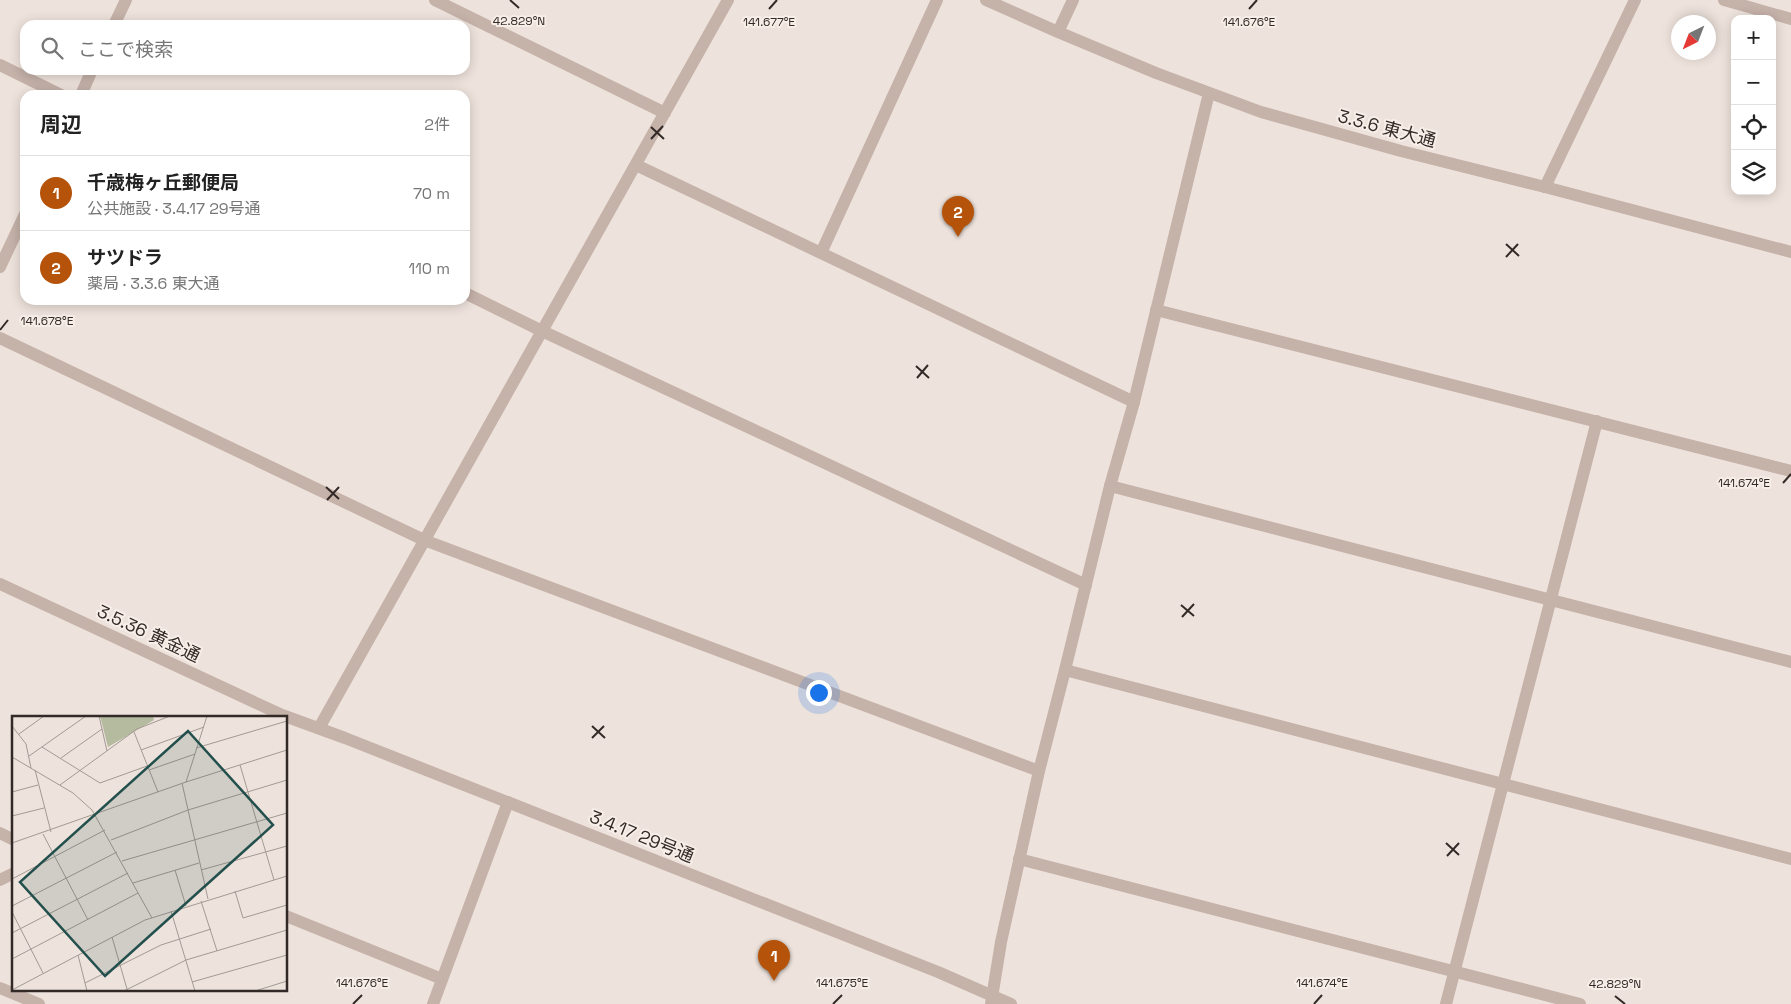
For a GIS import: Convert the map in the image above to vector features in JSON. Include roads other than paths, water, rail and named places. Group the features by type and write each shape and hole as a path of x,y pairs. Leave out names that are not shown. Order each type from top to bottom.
{"street":[{"path":"116,20 126,0"},
{"path":"435,0 665,113"},
{"path":"319,728 728,0"},
{"path":"821,253 937,0"},
{"name":"3.3.6 東大通","path":"986,0 1058,32 1209,93 1270,115 1401,151 1791,252"},
{"path":"1058,32 1073,0"},
{"path":"1545,187 1634,0"},
{"path":"1724,0 1791,19"},
{"path":"0,65 20,75"},
{"path":"20,75 51,90"},
{"path":"83,90 90,75"},
{"path":"991,1000 1001,942 1039,771 1110,486 1134,402 1209,93"},
{"path":"636,165 1134,402"},
{"path":"0,267 20,225"},
{"path":"470,295 542,331 1086,585"},
{"path":"1156,310 1791,471"},
{"path":"0,338 424,540 1039,771"},
{"path":"1446,1004 1597,421"},
{"path":"1110,486 1791,662"},
{"name":"3.5.36 黄金通","path":"0,584 280,716"},
{"path":"1065,670 1791,859"},
{"name":"3.4.17 29号通","path":"288,718 319,728 938,972 991,1000 1011,1004"},
{"path":"433,1004 508,802"},
{"path":"0,833 12,839"},
{"path":"1019,859 1580,1004"},
{"path":"0,880 12,873"},
{"path":"288,917 442,979"},
{"path":"0,988 39,1004"}],"place":[{"name":"サツドラ","path":"958,237"},
{"name":"千歳梅ヶ丘郵便局","path":"774,981"}]}
